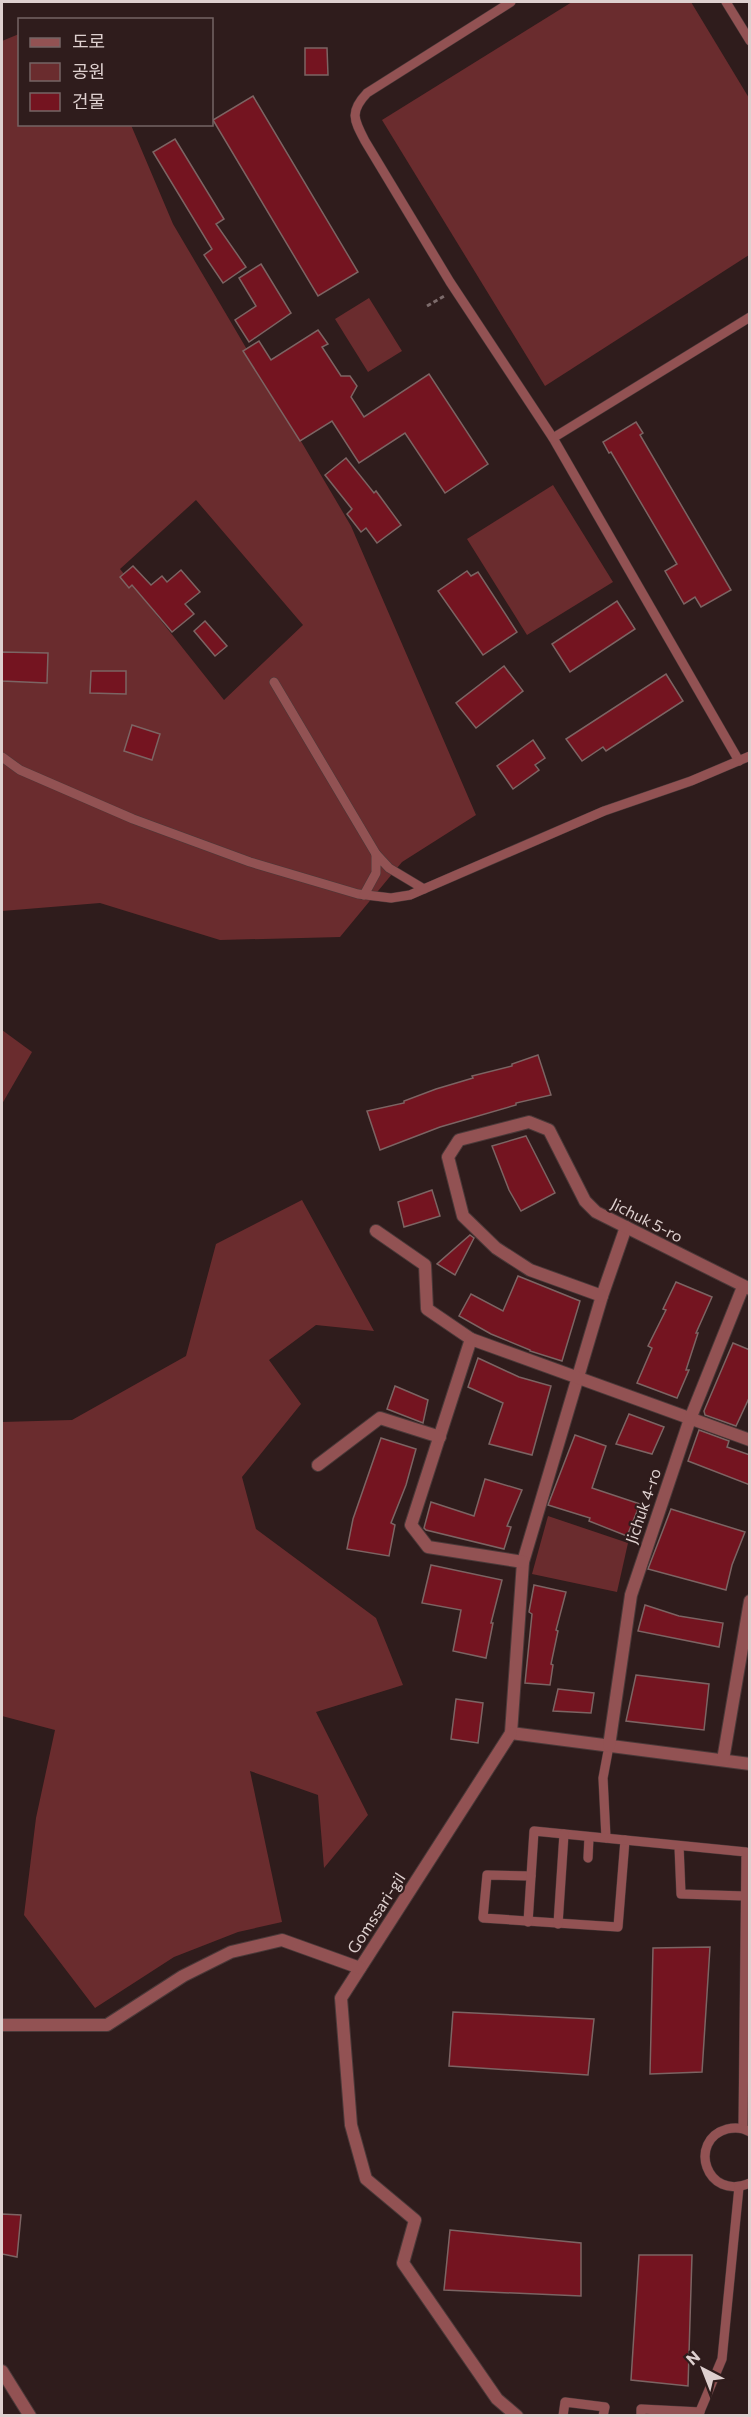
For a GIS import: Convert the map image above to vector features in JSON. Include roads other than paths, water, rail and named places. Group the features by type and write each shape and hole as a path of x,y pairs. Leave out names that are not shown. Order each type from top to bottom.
{"street":[{"name":"Jichuk 5-ro","path":"602,1296 530,1270 496,1248 463,1216 448,1157 459,1140 529,1122 549,1130 585,1201 596,1212 746,1288"},
{"path":"626,1227 602,1296 523,1562 511,1733 750,1764"},
{"path":"376,1230 425,1265 427,1309 471,1339 750,1440"},
{"name":"Jichuk 4-ro","path":"609,1746 631,1595 690,1419 746,1288"},
{"path":"471,1339 411,1526 428,1547 523,1562"},
{"path":"318,1465 380,1418 440,1437"},
{"path":"723,1760 750,1601"},
{"name":"Gomssari-gil","path":"2,2025 107,2025 183,1976 231,1952 282,1940 360,1968 511,1733"},
{"path":"360,1968 341,1998 351,2125 366,2179 415,2220 403,2263 497,2399 517,2415"},
{"path":"2,2371 30,2415"}],"lane":[{"path":"511,2 367,93 355,108 355,117 365,141 455,289 553,438 739,760"},
{"path":"726,2 750,41"},
{"path":"553,438 750,317"},
{"path":"274,682 376,854 389,868 424,889"},
{"path":"2,758 20,770 133,819 250,862 364,895 391,898 411,895 604,811 691,781 750,756"},
{"path":"364,895 376,873 376,854"},
{"path":"606,1838 603,1778 609,1746"},
{"path":"528,1922 534,1831 746,1852 746,2130 724,2130 716,2134 709,2142 704,2160 712,2178 720,2184 739,2187 750,2183"},
{"path":"558,1924 564,1834"},
{"path":"588,1858 589,1837"},
{"path":"531,1876 487,1875 483,1918 618,1927 625,1840"},
{"path":"679,1846 681,1894 745,1896"},
{"path":"641,2415 641,2409 699,2414 722,2359 739,2187"},
{"path":"563,2415 565,2402 605,2407 603,2415"}]}
